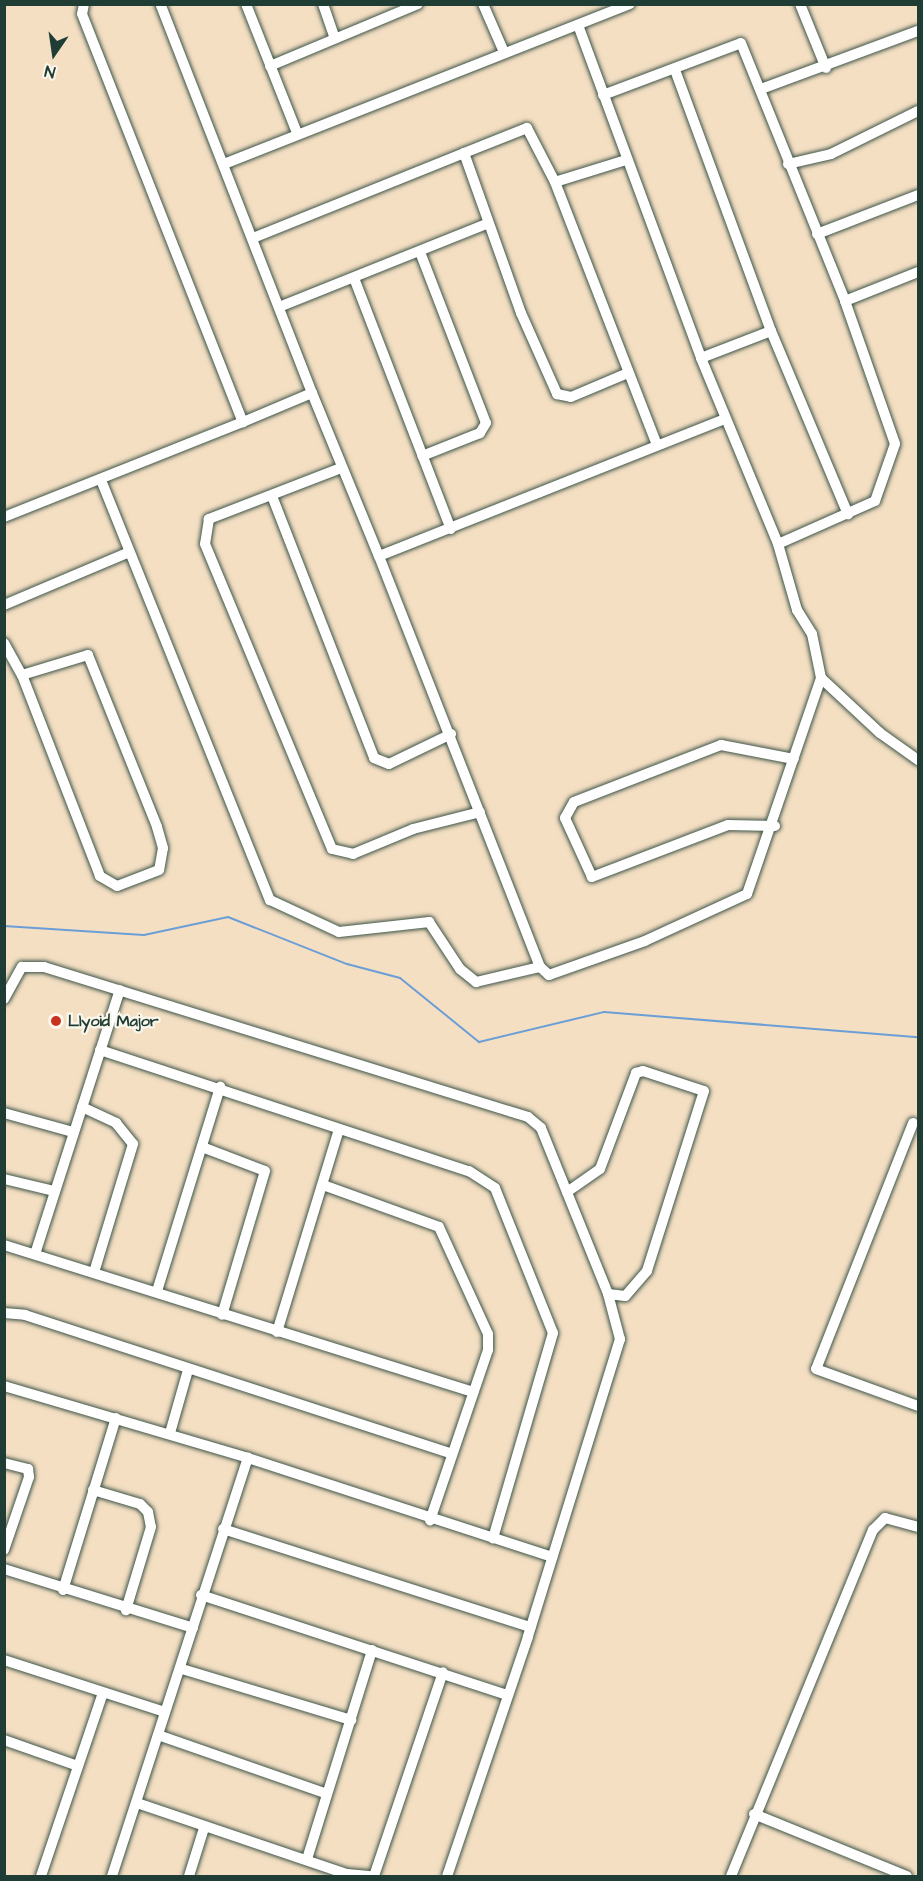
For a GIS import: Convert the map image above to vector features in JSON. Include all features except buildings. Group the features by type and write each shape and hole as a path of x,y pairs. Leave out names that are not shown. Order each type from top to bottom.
{"street":[{"path":"84,4 82,14 243,422"},
{"path":"160,4 341,468 451,734 540,967"},
{"path":"246,4 297,133"},
{"path":"322,4 334,36"},
{"path":"270,66 403,7 418,4"},
{"path":"483,4 504,52"},
{"path":"224,164 297,133 630,4"},
{"path":"800,4 826,68"},
{"path":"101,480 127,553 270,900 339,932 429,922 460,969 476,982 540,967 556,975 747,894 775,826 821,678 813,634 797,610 778,544 701,358 578,25"},
{"path":"762,90 918,32"},
{"path":"603,95 675,70 741,43 762,90 788,164 845,301 895,444 879,495 848,514 778,544"},
{"path":"675,70 771,331 848,514"},
{"path":"788,164 831,154 918,111"},
{"path":"253,238 526,128 555,183 656,443"},
{"path":"464,153 487,224 557,394 572,397 628,373"},
{"path":"555,183 626,160"},
{"path":"816,234 918,195"},
{"path":"279,307 487,224"},
{"path":"420,252 486,423 480,433 422,456"},
{"path":"845,301 918,272"},
{"path":"354,278 451,529"},
{"path":"701,358 771,331"},
{"path":"4,517 101,480 312,393"},
{"path":"379,556 451,529 656,443 725,419"},
{"path":"341,468 210,519 203,536 332,849 352,855 413,829 480,812"},
{"path":"272,496 374,758 389,764 451,734"},
{"path":"4,605 127,553"},
{"path":"4,643 22,675 100,876 117,886 159,870 164,848 88,655 22,675"},
{"path":"821,678 918,760"},
{"path":"775,826 728,825 592,877 565,818 574,802 721,745 795,759"},
{"path":"4,999 14,975 31,965 120,990 528,1117 541,1128 608,1294 619,1327 618,1351 531,1628 447,1876"},
{"path":"36,1251 120,990"},
{"path":"100,1050 220,1087 486,1179 502,1199 541,1300 552,1349 493,1538"},
{"path":"567,1191 600,1169 636,1073 652,1073 704,1090 647,1271 625,1296 608,1294"},
{"path":"157,1291 220,1087"},
{"path":"81,1107 117,1123 133,1144 94,1272"},
{"path":"4,1113 73,1132"},
{"path":"913,1123 816,1369 918,1406"},
{"path":"277,1332 339,1129"},
{"path":"202,1147 266,1171 222,1315"},
{"path":"4,1179 54,1191"},
{"path":"323,1185 439,1227 488,1334 474,1392 430,1520"},
{"path":"4,1245 36,1251 222,1315 474,1392"},
{"path":"4,1313 25,1315 188,1370 452,1454"},
{"path":"170,1433 188,1370"},
{"path":"4,1386 170,1433 430,1520 552,1557"},
{"path":"63,1590 116,1418"},
{"path":"112,1876 165,1712 182,1669 201,1595 248,1458"},
{"path":"4,1463 28,1469 29,1477 4,1550"},
{"path":"93,1490 140,1504 148,1512 151,1527 126,1610"},
{"path":"731,1876 754,1814 873,1530 885,1518 918,1527"},
{"path":"223,1529 531,1628"},
{"path":"4,1569 126,1610 193,1628"},
{"path":"201,1595 443,1672 507,1695"},
{"path":"307,1859 372,1650"},
{"path":"4,1660 165,1712"},
{"path":"182,1669 351,1720"},
{"path":"374,1876 443,1672"},
{"path":"41,1876 103,1693"},
{"path":"158,1735 327,1794"},
{"path":"4,1740 78,1766"},
{"path":"137,1803 204,1828 307,1859 346,1875 369,1876"},
{"path":"754,1814 907,1876"},
{"path":"189,1876 204,1828"}],"waterway":[{"path":"4,926 144,935 228,917 347,964 400,978 479,1042 604,1012 918,1037"}],"place":[{"name":"Llyoid Major","path":"56,1021"}]}
